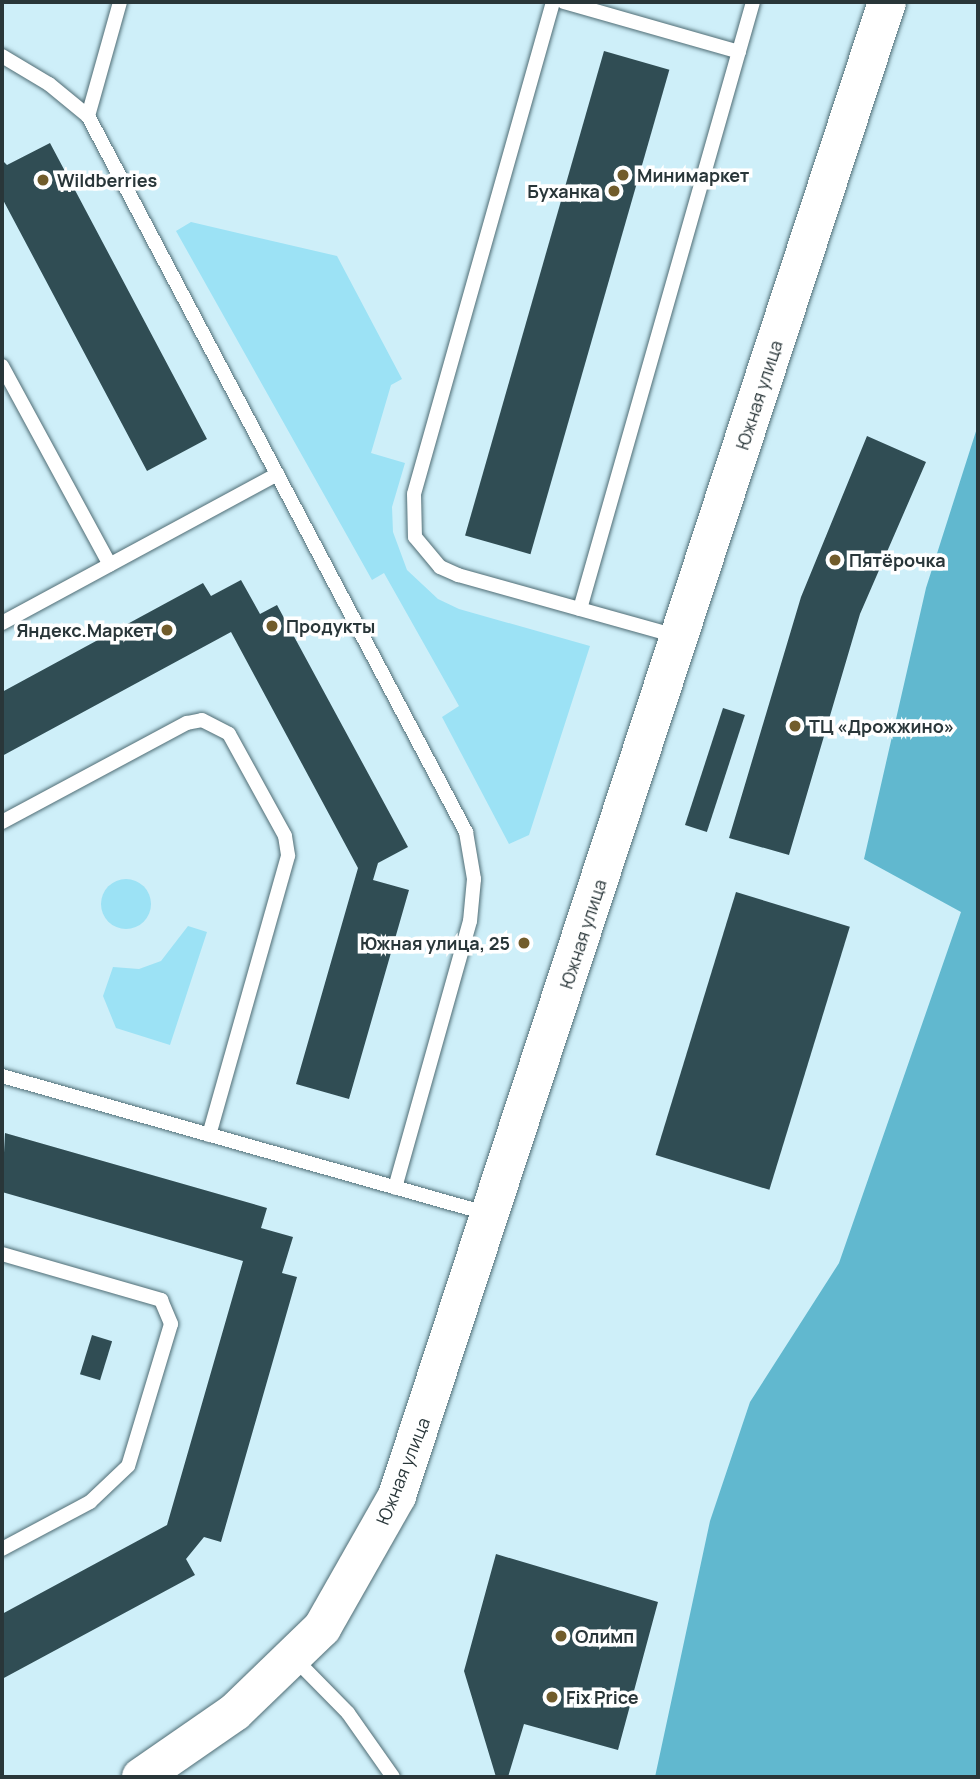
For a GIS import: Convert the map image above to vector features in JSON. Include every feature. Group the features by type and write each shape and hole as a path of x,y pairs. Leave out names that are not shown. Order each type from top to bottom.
{"street":[{"name":"Южная улица","path":"141,1777 236,1712 294,1658 350,1584 397,1496 492,1215 887,2"}],"lane":[{"path":"88,116 120,2"},
{"path":"553,2 411,516 415,537 440,567 680,637"},
{"path":"564,2 739,52"},
{"path":"580,609 753,2"},
{"path":"2,56 49,84 88,116 449,794 466,832 472,867 470,921 395,1188"},
{"path":"2,366 110,565"},
{"path":"2,623 277,474"},
{"path":"2,822 187,723 202,720 229,734 285,836 288,856 209,1135"},
{"path":"2,1076 492,1215"},
{"path":"2,1254 161,1300 171,1324 128,1466 90,1502 2,1549"},
{"path":"294,1658 348,1713 393,1777"}],"shaded area":[{"path":"191,222 337,256 402,379 391,385 371,453 405,463 392,507 393,532 407,570 438,599 459,609 590,646 529,835 509,844 442,717 459,706 384,573 372,580 176,231"},
{"path":"978,425 978,1777 655,1777 710,1521 750,1402 839,1263 961,912 864,859 926,588"},
{"path":"116,880 136,880 150,894 150,914 136,928 116,928 102,914 102,894"},
{"path":"188,926 207,932 170,1045 116,1028 103,996 113,967 139,969 161,961"}],"building":[{"path":"604,51 669,70 530,554 465,535"},
{"path":"50,143 207,439 147,471 2,198 2,160 7,165"},
{"name":"ТЦ «Дрожжино»","path":"867,436 926,462 860,614 789,855 729,838 801,597"},
{"path":"241,580 260,614 277,605 408,847 378,863 373,880 409,890 349,1099 296,1084 358,868 231,632 2,756 2,692 203,583 211,596"},
{"path":"723,708 745,715 707,832 685,825"},
{"path":"736,892 850,927 769,1190 656,1155"},
{"path":"5,1133 267,1208 261,1228 293,1237 282,1273 297,1277 221,1542 204,1537 186,1559 195,1575 2,1679 2,1614 167,1525 243,1261 2,1192"},
{"path":"92,1335 112,1341 100,1380 80,1374"},
{"name":"Олимп","path":"496,1554 658,1602 618,1750 524,1724 508,1777 496,1777 464,1671"}],"place":[{"name":"Минимаркет","path":"623,175"},
{"name":"Wildberries","path":"43,180"},
{"name":"Буханка","path":"614,191"},
{"name":"Пятёрочка","path":"835,560"},
{"name":"Продукты","path":"272,626"},
{"name":"Яндекс.Маркет","path":"167,630"},
{"name":"ТЦ «Дрожжино»","path":"795,726"},
{"name":"Южная улица, 25","path":"524,943"},
{"name":"Олимп","path":"561,1636"},
{"name":"Fix Price","path":"552,1697"}]}
